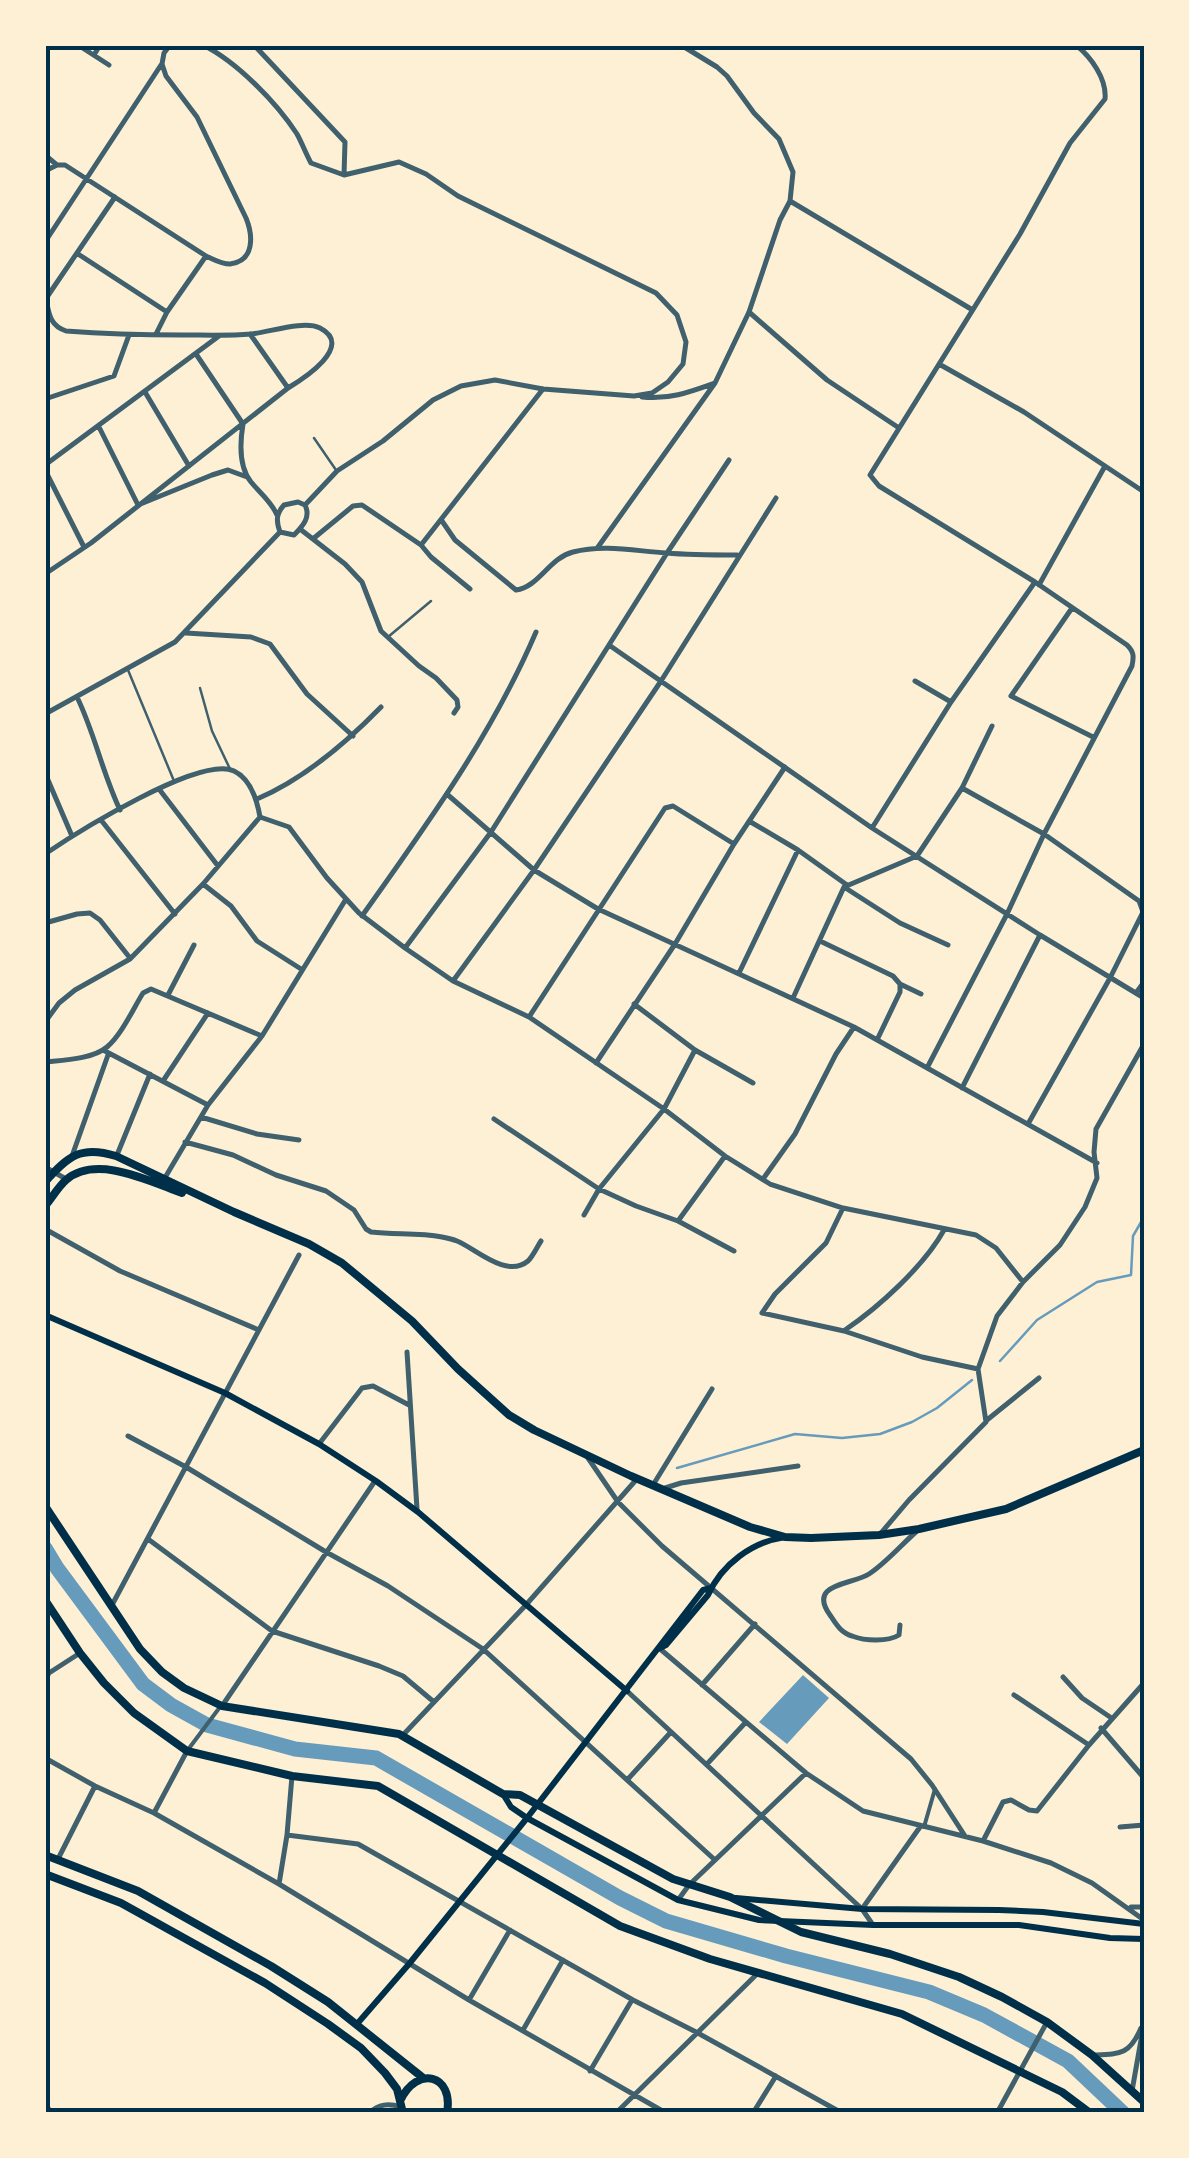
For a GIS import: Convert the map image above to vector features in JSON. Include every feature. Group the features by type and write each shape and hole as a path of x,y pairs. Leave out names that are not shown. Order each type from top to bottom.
{"main road":[{"path":"45,1182 50,1170 72,1156 98,1150 162,1182 309,1244 342,1263 412,1321 510,1415 534,1430 637,1479 750,1527 785,1537"},
{"path":"45,1206 66,1180 81,1171 96,1168 162,1182"},
{"path":"45,1316 226,1393 319,1444 418,1512 627,1690"},
{"path":"357,2024 527,1818 659,1648 666,1645 741,1554 768,1540 785,1537 879,1535 1006,1509 1144,1450"},
{"path":"45,1506 140,1648 184,1688 222,1706 402,1736 503,1794 520,1795 674,1880 730,1897 862,1909 998,1910 1144,1922"},
{"path":"45,1600 104,1683 134,1712 187,1751 292,1776 378,1786 620,1926 710,1959 902,2014 1022,2067 1090,2113"},
{"path":"503,1794 510,1807 527,1818 678,1900 759,1920 874,1925 1019,1924 1110,1938 1144,1939"},
{"path":"45,1855 138,1891 328,2002 422,2077 433,2079 446,2089 448,2113"},
{"path":"45,1874 121,1903 265,1983 361,2048 385,2073 402,2107"},
{"path":"730,1897 801,1932 890,1954 959,1977 1092,2055 1144,2102"},
{"path":"402,2107 407,2088 422,2077"}],"street":[{"path":"78,45 110,65"},
{"path":"94,55 100,45"},
{"path":"45,242 162,64 170,45"},
{"path":"203,45 261,90 297,135 311,163 344,175 398,162 426,174 458,196 656,293 676,315 686,342 683,364 668,382 652,392 634,396"},
{"path":"254,45 344,142 344,175"},
{"path":"598,547 715,383 749,312 790,201 793,172 780,139 754,113 727,76 681,45"},
{"path":"927,1068 1134,657 1127,645 1037,583 894,496 870,475 1020,234 1070,143 1105,99 1106,91 1094,63 1076,45"},
{"path":"45,171 65,165 224,264 234,264 245,256 252,244 252,231 204,131 162,64"},
{"path":"45,155 57,165"},
{"path":"45,574 310,375 326,359 331,346 322,329 310,325 220,335 129,335 57,328 50,319 46,296 115,197"},
{"path":"790,201 971,309"},
{"path":"78,254 168,312"},
{"path":"155,335 206,256"},
{"path":"749,312 827,380 899,428"},
{"path":"250,334 288,388"},
{"path":"45,398 114,376 129,335"},
{"path":"84,547 45,468 220,335"},
{"path":"196,354 243,424 241,455 247,478"},
{"path":"939,364 1024,412 1144,492"},
{"path":"305,504 337,472 433,400 461,386 495,380 543,389 656,398 681,396 715,383"},
{"path":"421,545 543,389"},
{"path":"145,392 190,466"},
{"path":"99,427 138,505"},
{"path":"405,948 492,832 729,460"},
{"path":"872,828 951,702 1037,583 1105,466"},
{"path":"138,505 228,470 247,478 272,504 277,515"},
{"path":"453,981 534,870 661,681 776,498"},
{"path":"272,504 305,504"},
{"path":"280,532 294,534 300,530 308,512 305,504"},
{"path":"313,538 357,504 362,505 421,545 470,589"},
{"path":"280,532 277,515 284,505"},
{"path":"442,522 455,540 516,590 528,587 565,554 598,547 738,555"},
{"path":"300,530 362,582 379,628 458,700 454,713"},
{"path":"45,714 176,642 280,532"},
{"path":"1072,608 1011,696 1093,738"},
{"path":"362,916 448,795 514,681 536,632"},
{"path":"186,633 251,637 270,644 308,694 353,736"},
{"path":"609,645 872,828 1144,998"},
{"path":"915,681 951,702"},
{"path":"77,697 120,810"},
{"path":"257,799 287,785 353,736 381,707"},
{"path":"792,998 845,886 917,856 962,788 992,726"},
{"path":"596,1063 786,767"},
{"path":"45,854 159,788 209,770 230,769 247,783 257,799 260,816"},
{"path":"45,772 72,836"},
{"path":"159,788 218,866"},
{"path":"962,788 1044,834 1130,894 1144,912 1028,1124"},
{"path":"448,795 534,870 598,908 854,1027 1097,1163"},
{"path":"529,1017 668,806 734,844"},
{"path":"45,1022 48,1013 75,990 130,958 203,884 260,816"},
{"path":"260,816 289,827 362,916 405,948 453,981 529,1017 664,1109 725,1156 782,1189 842,1208 987,1240 1023,1282"},
{"path":"101,820 175,914"},
{"path":"749,821 798,850 900,923 948,945"},
{"path":"739,973 798,850"},
{"path":"203,884 231,906 258,942 302,970"},
{"path":"162,1182 208,1104 262,1036 346,899"},
{"path":"45,923 90,913 130,958"},
{"path":"962,1088 1040,936"},
{"path":"820,941 921,994"},
{"path":"168,996 194,945"},
{"path":"1136,993 1144,982"},
{"path":"877,1040 900,992 900,984"},
{"path":"72,1156 106,1052 144,992 151,989 262,1036"},
{"path":"634,1004 695,1050 754,1083"},
{"path":"163,1081 208,1013"},
{"path":"763,1179 795,1134 854,1027"},
{"path":"986,1422 978,1369 997,1316 1023,1282 1060,1245 1084,1207 1098,1178 1096,1128 1144,1044"},
{"path":"584,1215 664,1109 695,1050"},
{"path":"45,1062 106,1052 208,1104"},
{"path":"116,1156 150,1074"},
{"path":"201,1116 257,1134 299,1140"},
{"path":"494,1119 600,1189 678,1221 734,1251"},
{"path":"184,1142 232,1155 326,1192 354,1210 372,1232 446,1238 496,1264 510,1265 523,1264 541,1242"},
{"path":"678,1221 725,1156"},
{"path":"50,1170 66,1180"},
{"path":"842,1208 826,1243 775,1294 762,1313 844,1331 922,1358 978,1369"},
{"path":"45,1229 120,1270 259,1330"},
{"path":"844,1331 867,1315 926,1257 944,1230"},
{"path":"112,1606 300,1254"},
{"path":"407,1352 418,1512"},
{"path":"879,1535 986,1422 1039,1378"},
{"path":"319,1444 362,1388 373,1386 409,1405"},
{"path":"657,1487 712,1390"},
{"path":"128,1436 400,1593 484,1649 715,1860"},
{"path":"587,1456 618,1502 662,1546 911,1759 965,1836"},
{"path":"657,1487 798,1466"},
{"path":"402,1736 525,1606 637,1479"},
{"path":"154,1813 187,1751 376,1481"},
{"path":"900,1625 899,1635 893,1639 848,1636 824,1606 824,1599 826,1591 836,1585 867,1575 919,1529"},
{"path":"148,1538 272,1631 403,1676 434,1702"},
{"path":"702,1685 755,1624"},
{"path":"659,1648 806,1773 863,1811 983,1841 1051,1864 1092,1883 1144,1922"},
{"path":"45,1680 49,1673 80,1653"},
{"path":"1063,1677 1082,1698 1111,1718"},
{"path":"983,1841 1003,1802 1010,1800 1037,1810 1102,1728 1144,1683"},
{"path":"627,1690 862,1909 874,1925"},
{"path":"1014,1695 1089,1745"},
{"path":"707,1764 746,1722"},
{"path":"1102,1728 1144,1778"},
{"path":"628,1779 671,1732"},
{"path":"45,1758 154,1813 280,1884 468,2000 666,2113"},
{"path":"678,1900 688,1885 806,1773"},
{"path":"280,1884 292,1776"},
{"path":"57,1860 95,1786"},
{"path":"862,1909 922,1827 935,1789"},
{"path":"1120,1827 1144,1825"},
{"path":"288,1835 358,1844 632,2000 842,2113"},
{"path":"1128,1907 1144,1907"},
{"path":"468,2000 510,1930"},
{"path":"523,2030 562,1960"},
{"path":"616,2113 758,1973"},
{"path":"590,2070 632,2000"},
{"path":"1092,2055 1114,2054 1133,2045 1144,2022"},
{"path":"1132,2092 1144,2022"},
{"path":"997,2113 1045,2025"},
{"path":"753,2113 776,2076"},
{"path":"45,2103 51,2113"},
{"path":"368,2113 385,2104 402,2107"}],"lane":[{"path":"314,438 337,472"},
{"path":"387,638 431,601"},
{"path":"127,669 174,781"},
{"path":"200,688 212,731 230,769"}],"water":[{"path":"803,1675 829,1698 787,1744 759,1722"}],"waterway":[{"path":"1000,1361 1037,1320 1097,1282 1131,1275 1133,1236 1144,1217"},
{"path":"677,1468 795,1434 842,1438 880,1434 937,1408 972,1380"},
{"path":"45,1548 143,1684 207,1725 295,1749 376,1758 666,1921 929,1992 984,2015 1068,2061 1123,2113"}]}
